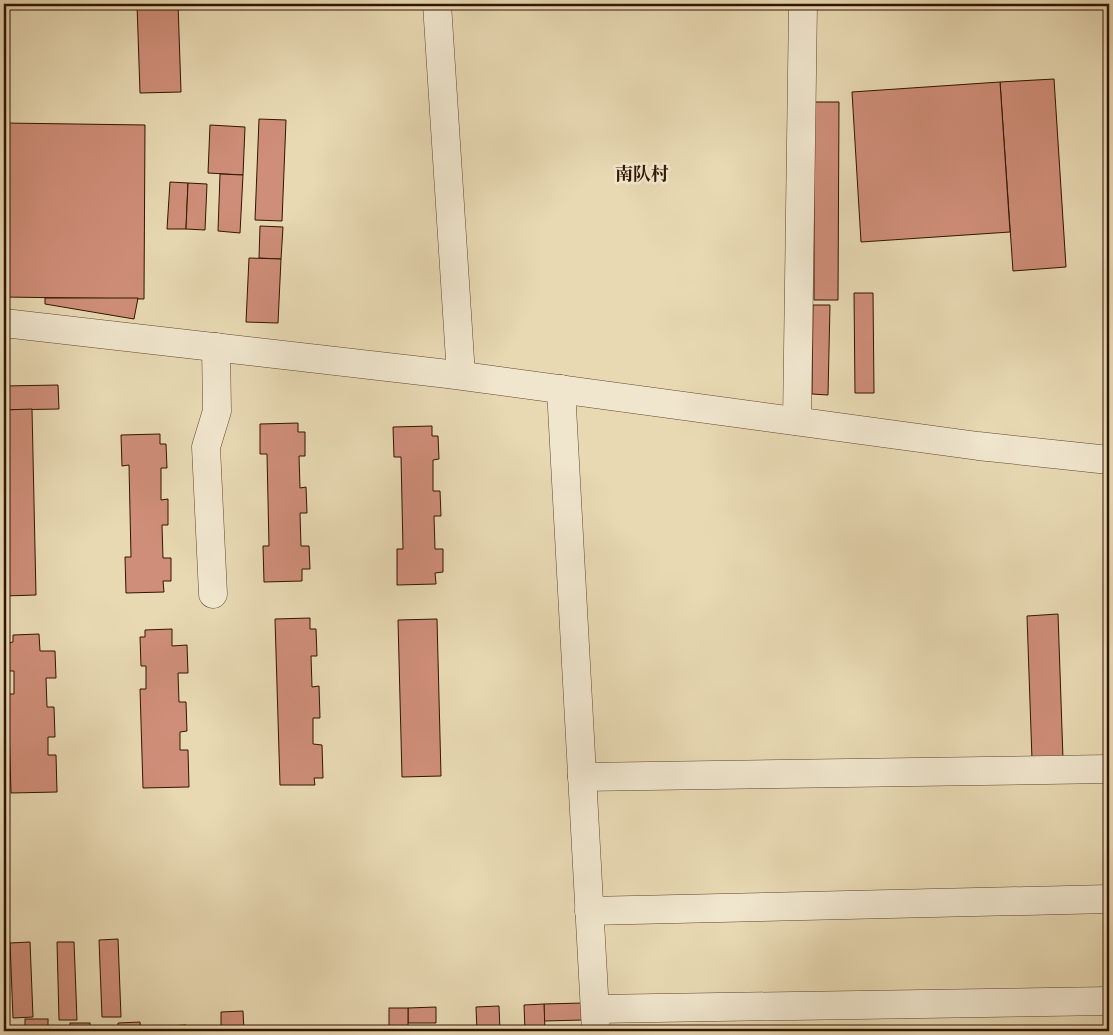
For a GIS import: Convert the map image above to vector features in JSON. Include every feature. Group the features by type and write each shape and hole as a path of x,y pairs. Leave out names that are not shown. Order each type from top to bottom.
{"street":[{"path":"437,4 461,375"},
{"path":"797,421 803,4"},
{"path":"4,324 461,375 978,446 1109,460"},
{"path":"213,594 206,447 217,410 216,347"},
{"path":"561,389 595,1020 1109,1001"},
{"path":"582,777 1109,769"},
{"path":"589,911 1109,899"}],"building":[{"path":"137,4 178,4 181,92 140,93"},
{"path":"1054,79 1066,267 1013,271 1000,82"},
{"path":"1000,82 1010,232 861,242 852,92"},
{"path":"814,102 839,102 838,300 814,300"},
{"path":"259,119 286,120 282,221 255,220"},
{"path":"4,123 145,125 144,299 4,297"},
{"path":"210,125 245,127 243,175 208,173"},
{"path":"220,174 243,175 240,233 218,231"},
{"path":"170,182 188,183 186,229 167,229"},
{"path":"188,183 207,184 205,230 186,229"},
{"path":"260,226 283,227 281,259 259,258"},
{"path":"249,258 281,259 278,323 246,322"},
{"path":"854,293 873,293 874,393 855,393"},
{"path":"45,298 138,298 134,319 45,304"},
{"path":"813,305 830,305 828,395 812,394"},
{"path":"58,385 59,409 4,410 4,386"},
{"path":"32,409 36,595 4,596 4,410"},
{"path":"298,423 298,432 305,432 305,456 299,456 300,488 306,487 307,513 300,513 301,546 309,546 310,569 302,569 302,581 264,582 263,546 269,546 267,454 260,454 260,424"},
{"path":"432,426 432,436 438,436 439,459 433,460 433,491 440,491 441,516 434,516 435,549 443,549 443,572 435,573 436,584 397,585 397,549 403,549 401,457 394,457 393,427"},
{"path":"160,434 160,444 166,444 167,468 161,468 161,500 168,499 168,525 162,525 163,558 171,558 171,581 163,581 164,592 126,593 125,557 131,557 129,465 122,466 121,435"},
{"path":"1058,614 1063,759 1032,760 1027,616"},
{"path":"310,618 310,629 316,629 317,656 311,656 312,687 319,686 320,718 313,718 313,744 322,745 323,778 314,778 315,785 280,785 275,619"},
{"path":"437,619 441,776 402,777 398,620"},
{"path":"172,629 172,646 187,645 188,673 178,673 179,702 186,702 187,731 180,732 180,750 188,750 189,787 143,788 140,689 146,689 146,666 141,666 140,637 145,637 145,630"},
{"path":"39,634 40,651 55,651 56,678 46,678 47,707 54,707 55,737 48,737 48,755 56,755 57,792 11,793 8,694 14,694 14,671 9,671 8,643 13,642 13,635"},
{"path":"118,939 121,1017 102,1017 99,940"},
{"path":"30,942 33,1017 13,1018 10,943"},
{"path":"57,942 74,942 77,1020 59,1020"},
{"path":"583,1003 583,1020 544,1021 544,1004"},
{"path":"544,1004 545,1031 525,1031 524,1005"},
{"path":"499,1006 500,1031 477,1031 476,1007"},
{"path":"436,1007 436,1023 408,1023 408,1008"},
{"path":"389,1008 408,1008 408,1031 389,1031"},
{"path":"243,1011 244,1031 221,1031 221,1012"},
{"path":"25,1019 48,1019 48,1031 25,1031"},
{"path":"140,1022 141,1031 118,1031 118,1023"},
{"path":"70,1023 90,1023 90,1031 70,1031"},
{"path":"186,1025 186,1031 167,1031 167,1026"}],"district":[{"name":"南队村","path":"642,174"}]}
